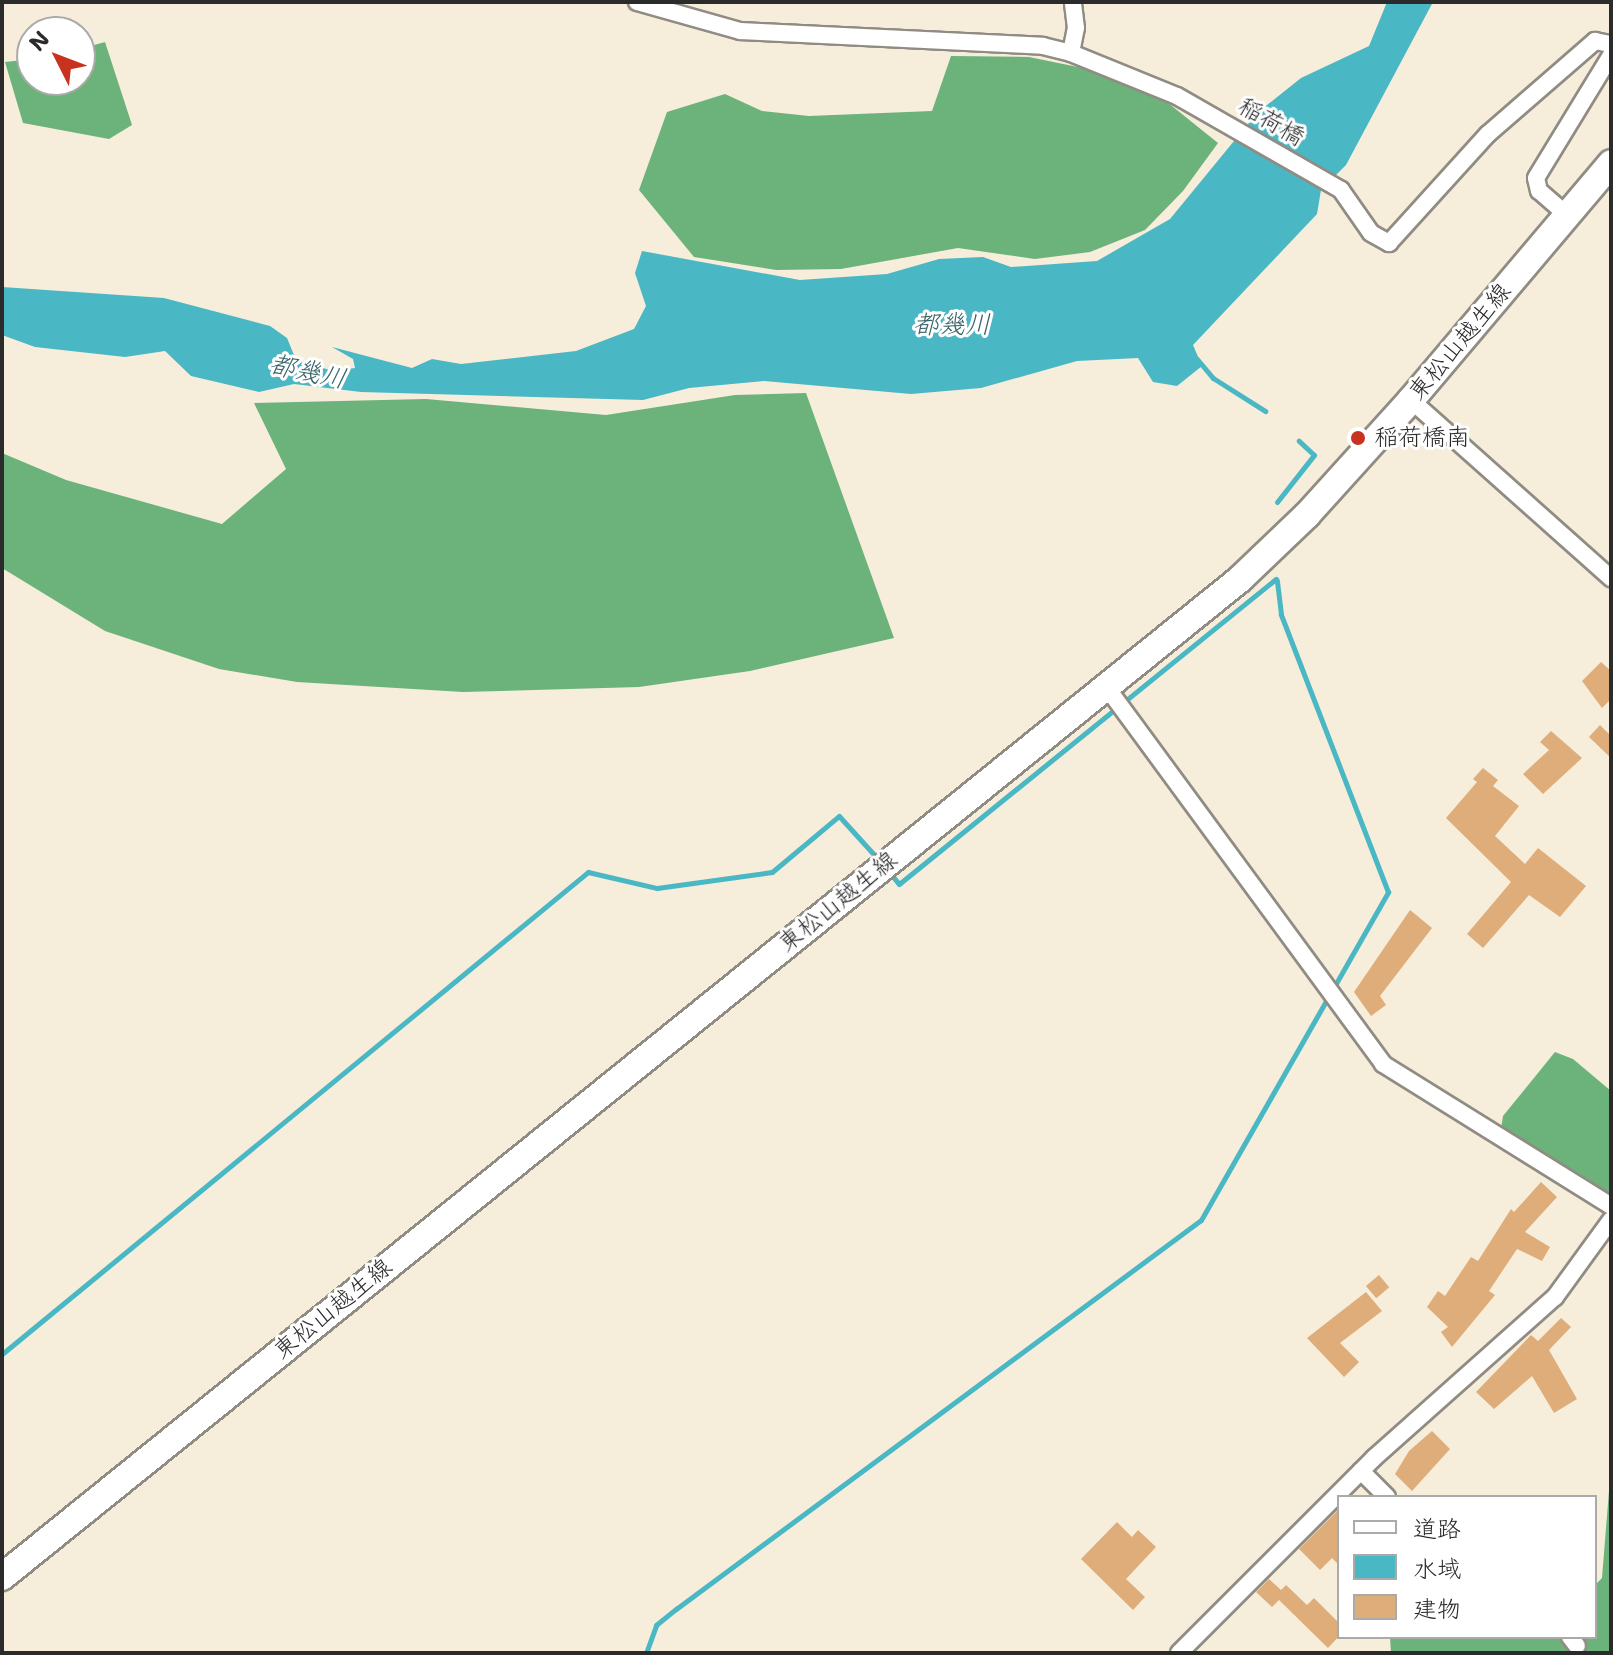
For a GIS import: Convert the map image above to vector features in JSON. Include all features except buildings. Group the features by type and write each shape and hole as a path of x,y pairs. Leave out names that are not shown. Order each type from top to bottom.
{"main road":[{"name":"東松山越生線","path":"2,1577 1251,569 1307,515 1411,400 1611,163"}],"street":[{"name":"稲荷橋","path":"637,2 740,31 1043,46 1071,53 1177,96 1341,190 1377,239 1393,241 1488,134 1595,41 1611,44"},
{"path":"1071,53 1076,28 1073,2"},
{"path":"1567,215 1539,191 1536,178 1611,55"},
{"path":"1411,400 1611,578"},
{"path":"1105,685 1383,1064 1611,1206"},
{"path":"1179,1653 1361,1471 1555,1297 1611,1220"},
{"path":"1361,1471 1385,1495"}],"green space":[{"path":"105,42 132,125 109,139 23,123 5,62 16,61 16,96 96,96 96,45"},
{"path":"951,56 1029,57 1112,74 1167,102 1218,143 1183,191 1145,230 1090,252 1035,259 958,248 841,269 776,270 694,257 639,190 667,112 725,94 762,111 809,116 932,111"},
{"path":"806,393 894,638 750,671 639,687 463,692 297,682 219,669 105,631 2,568 2,453 66,480 222,524 286,469 254,403 426,399 606,415 735,395"},
{"path":"1555,1052 1573,1059 1611,1091 1611,1195 1597,1191 1501,1129 1503,1116"},
{"path":"1611,1466 1611,1653 1391,1653 1390,1639 1597,1639 1597,1583 1602,1578"}],"water":[{"name":"都幾川","path":"1387,2 1433,2 1346,165 1321,190 1317,214 1193,345 1202,366 1177,386 1153,382 1138,358 1077,361 981,388 911,394 764,381 689,388 643,400 361,392 294,384 259,392 191,376 165,351 125,357 35,347 2,335 2,287 164,298 270,326 287,338 296,360 333,371 355,368 353,359 332,347 412,368 432,359 461,364 576,351 634,329 646,306 635,273 642,251 800,280 887,274 939,259 983,257 1011,267 1097,261 1170,219 1257,113 1301,78 1369,46"}],"waterway":[{"path":"1197,359 1213,378 1265,411"},
{"path":"1277,502 1314,455 1299,441"},
{"path":"890,873 899,884 1276,579"},
{"path":"646,1653 656,1625 676,1609 1201,1220 1388,892 1281,614 1277,580"},
{"path":"2,1354 588,872 657,888 772,872 839,816 878,859"}],"place":[{"name":"稲荷橋南","path":"1358,438"}]}
